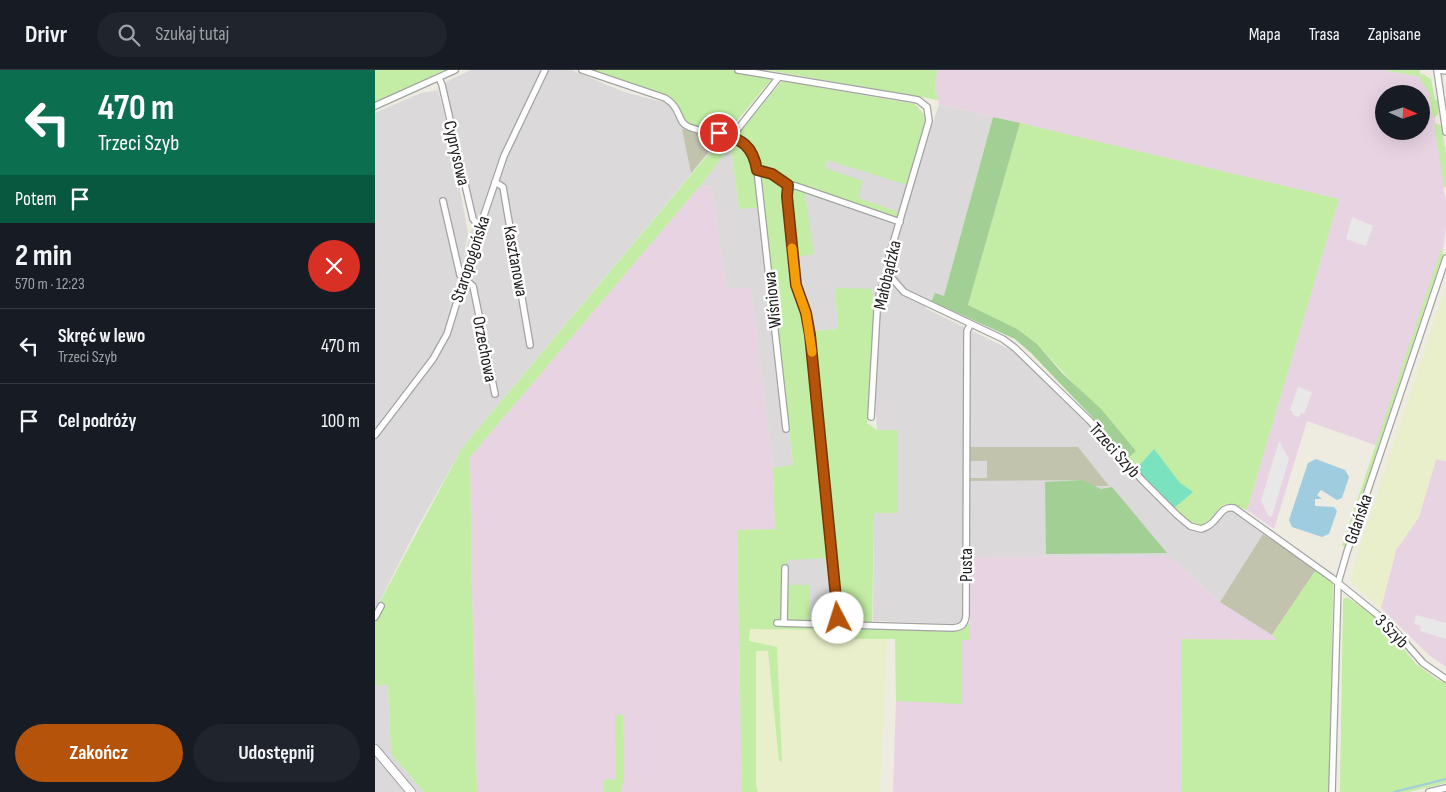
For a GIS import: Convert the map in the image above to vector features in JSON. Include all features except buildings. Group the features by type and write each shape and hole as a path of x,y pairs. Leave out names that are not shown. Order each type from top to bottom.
{"street":[{"path":"375,106 455,70"},
{"name":"Staropogońska","path":"375,435 433,359 447,334 504,156 545,70"},
{"path":"583,70 665,98 675,106 682,122 689,127 734,137 751,150 757,170 772,174 788,185 796,186 900,222"},
{"path":"734,137 737,130 779,77 738,70"},
{"path":"1446,71 1438,70 1446,132"},
{"name":"Małobądzka","path":"779,77 918,100 927,107 929,121 889,257 890,276 880,290 877,310 871,417"},
{"name":"Cyprysowa","path":"439,78 473,219 480,227"},
{"name":"Wiśniowa","path":"757,170 786,429"},
{"name":"Kasztanowa","path":"495,182 503,187 530,345"},
{"path":"788,185 787,196 796,285 806,313 814,370 838,624"},
{"name":"Orzechowa","path":"443,201 460,275 473,286 495,394"},
{"name":"Gdańska","path":"1332,792 1338,583 1446,258"},
{"name":"Trzeci Szyb","path":"890,276 904,292 1003,339 1015,348 1090,421 1142,480 1190,526 1201,529 1211,524 1223,510 1228,507 1234,508 1338,583"},
{"name":"Pusta","path":"777,623 953,628 961,627 964,624 966,616 967,331 969,324"},
{"path":"784,623 785,568"},
{"name":"3 Szyb","path":"1338,583 1389,624 1423,663 1446,679"},
{"path":"375,617 381,606"},
{"path":"375,749 411,792"},
{"path":"1429,792 1446,788"}],"shaded area":[{"path":"471,70 571,70 624,92 670,104 683,127 723,136 462,448 415,532 375,610 375,113 421,93 438,90 451,142 468,233 463,261 475,217 444,83"},
{"path":"937,70 1384,70 1421,77 1426,85 1375,85 1375,140 1430,140 1430,92 1446,186 1443,189 1446,201 1446,226 1443,249 1378,446 1307,421 1274,529 1247,510 1339,199 939,104 935,88"},
{"path":"939,104 993,117 944,297 935,293 925,308 1013,351 1088,424 1172,516 1189,528 1201,532 1211,527 1225,511 1234,510 1263,534 1220,602 1169,556 970,557 963,559 962,624 873,621 874,513 898,513 897,430 877,430 874,378 878,311 874,312 872,289 835,289 838,329 816,331 812,326 799,277 797,256 813,254 805,194 878,216 898,212 858,198 825,168 827,160 913,185"},
{"path":"682,129 722,136 691,173"},
{"path":"731,145 739,209 759,207 784,431 789,431 793,466 773,468 751,288 727,290 711,186 699,187"},
{"path":"711,186 727,289 751,287 773,468 775,529 737,530 742,792 477,792 470,457 699,187"},
{"path":"1352,217 1373,226 1366,246 1346,239"},
{"path":"1446,285 1446,461 1436,459 1419,517 1396,550 1381,608 1351,583 1354,565"},
{"path":"1298,387 1312,392 1304,414 1301,413 1299,417 1293,415 1290,410"},
{"path":"1279,441 1289,459 1272,516 1269,517 1261,501"},
{"path":"970,447 1078,447 1109,486 1088,486 1083,480 970,481 970,478 987,478 987,461 970,461"},
{"path":"1436,459 1446,461 1446,667 1429,655 1381,608 1396,550 1419,517"},
{"path":"1263,534 1316,570 1272,635 1220,602"},
{"path":"1169,556 1220,602 1278,640 1181,639 1182,792 893,792 896,701 962,703 962,640 970,639 970,557"},
{"path":"827,558 836,623 810,622 787,585 788,559"},
{"path":"1416,615 1446,623 1446,639 1420,631 1421,626 1414,624"},
{"path":"750,629 841,630 842,639 887,639 880,792 758,792 756,786 755,651 768,651 779,760 782,762 777,647 749,641"},
{"path":"388,684 391,754 424,792 375,792 375,685"}],"green space":[{"path":"375,70 445,70 375,103"},
{"path":"581,70 734,70 774,76 726,134 684,125 665,98"},
{"path":"767,70 937,70 935,88 938,100"},
{"path":"1384,70 1420,70 1420,76 1421,73 1431,79 1435,100 1438,100 1439,111 1433,118 1430,85 1424,85 1420,79 1421,77"},
{"path":"782,81 915,104 925,116 924,127 907,185 827,160 825,168 863,181 858,198 898,212 895,222 805,194 814,254 797,257 801,284 816,331 838,329 835,288 872,289 874,356 867,423 877,430 898,430 898,513 874,513 872,629 960,631 970,623 970,640 962,640 962,704 896,701 895,639 842,639 840,630 750,629 749,641 777,647 782,762 779,761 768,651 756,651 756,786 758,792 742,792 737,530 775,529 773,468 793,465 764,207 739,209 731,146 699,187 470,457 477,792 424,792 391,754 388,685 375,685 375,611 462,448 722,138 735,144 741,142 738,137 740,132","holes":["827,558 836,623 810,622 809,585 787,585 788,560"]},
{"path":"993,117 1020,123 968,305 1017,329 1037,344 1062,373 1101,409 1136,451 1127,459 1095,420 1031,353 1015,339 931,301 935,293 944,296"},
{"path":"1020,123 1339,199 1247,510 1229,504 1224,505 1201,525 1191,522 1173,509 1192,492 1180,484 1153,450 1136,469 1127,459 1136,451 1037,344 968,305"},
{"path":"1434,123 1442,128 1446,154 1446,187 1444,186"},
{"path":"1442,247 1443,255 1345,547 1342,546"},
{"path":"1154,449 1180,483 1193,492 1173,509 1157,494 1136,469"},
{"path":"1083,480 1101,489 1112,487 1167,553 1046,554 1045,482"},
{"path":"1316,570 1333,581 1330,789 1328,792 1182,792 1181,639 1277,640 1272,635"},
{"path":"1345,598 1348,598 1378,618 1416,664 1438,680 1446,683 1446,783 1408,792 1340,792 1343,601"},
{"path":"615,715 623,715 624,778 621,792 604,792 604,780 616,779"}],"water":[{"path":"1316,459 1345,470 1349,477 1342,498 1337,500 1321,490 1317,495 1322,499 1315,499 1315,506 1334,507 1337,511 1329,534 1322,537 1292,527 1289,520 1308,463"}],"waterway":[{"path":"1394,792 1446,779"}],"slow traffic":[{"path":"792,248 796,285 806,313 812,352"}],"route":[{"path":"719,133 734,137 751,150 757,170 772,174 788,185 787,196 796,285 806,313 814,366 838,618"}]}
